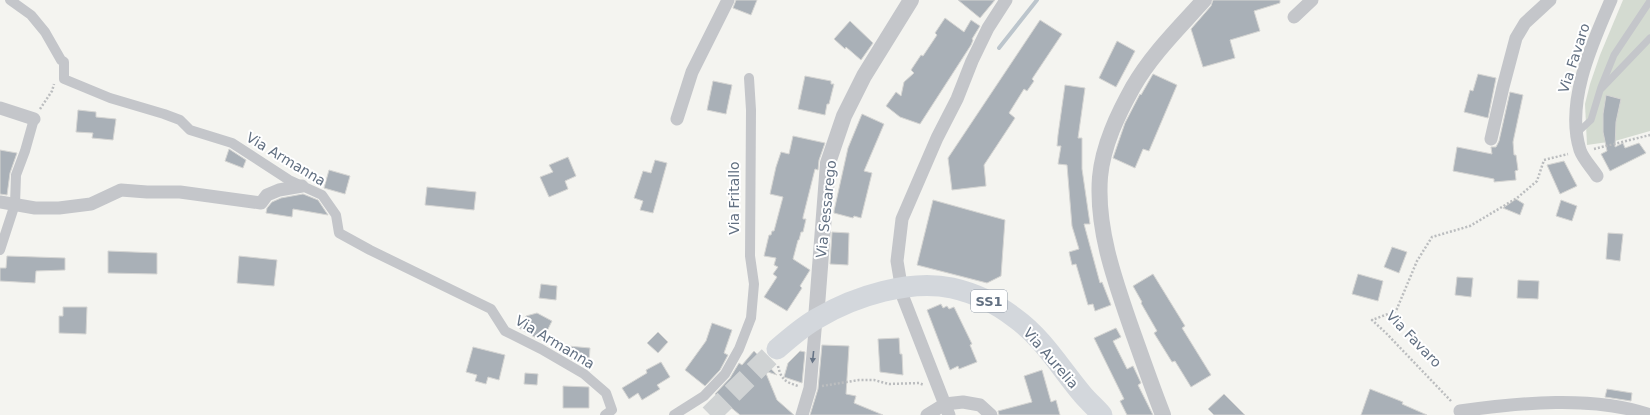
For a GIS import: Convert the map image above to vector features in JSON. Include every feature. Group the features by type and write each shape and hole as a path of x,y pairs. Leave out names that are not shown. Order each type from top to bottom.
{"main road":[{"name":"Via Aurelia","path":"777,355 824,314 884,291 921,285 952,288 985,299 1015,318 1040,340 1084,396 1102,415"}],"street":[{"name":"Via Armanna","path":"10,0 31,15 40,26 61,60 64,62 64,79 110,98 180,120 190,130 232,142 289,180 322,195 336,215 340,233 370,250 491,310 505,331 542,349 584,374 606,393 612,410 605,415"},
{"path":"677,119 692,72 728,0"},
{"name":"Via Sessarego","path":"824,314 828,162 844,116 864,76 911,0"},
{"path":"947,410 903,297 897,261 902,219 937,138 957,99 972,61 988,28 1006,0"},
{"path":"1163,415 1116,284 1107,250 1100,210 1100,177 1105,150 1113,127 1134,86 1161,47 1204,0"},
{"path":"1294,17 1312,0"},
{"path":"1491,139 1502,87 1516,38 1525,23 1550,0"},
{"name":"Via Favaro","path":"1597,176 1581,151 1575,127 1576,105 1581,79 1611,0"},
{"name":"Via Fritallo","path":"674,415 704,396 725,374 739,349 751,318 754,284 750,256 751,110 749,78"},
{"path":"0,108 34,119 25,151 16,175 15,204 0,250"},
{"path":"0,202 35,208 59,208 91,204 122,190 180,192 261,203 267,195 279,190 302,186"},
{"path":"802,415 810,388 824,314"},
{"path":"927,415 947,410 963,402 980,405 991,415"},
{"path":"1462,413 1496,406 1577,402 1633,408 1650,414"}],"lane":[{"path":"1577,133 1591,120 1600,90 1614,55 1650,1"},
{"path":"1600,90 1650,38"}],"path":[{"path":"34,119 52,91 61,60"},
{"path":"1604,147 1650,136"},
{"name":"Via Favaro","path":"1462,413 1372,320 1396,311 1417,260 1432,237 1470,226 1517,198 1538,180 1544,160 1581,151"},
{"path":"777,355 780,373 787,383 810,388 859,380 874,380 889,384 919,383 940,390"}],"shaded area":[{"path":"1623,0 1650,0 1650,131 1615,141 1587,145 1585,104 1600,55"}],"building":[{"path":"736,0 757,0 751,15 733,8"},
{"path":"958,0 995,0 980,18"},
{"path":"1213,0 1280,0 1280,3 1254,11 1260,31 1230,40 1235,58 1203,67 1191,29 1211,6"},
{"path":"945,18 964,32 971,20 980,26 972,39 971,45 920,124 900,117 886,106 896,92 901,96 904,82 914,73 911,70 921,55 923,56 937,35 935,33"},
{"path":"1040,20 1062,34 1032,79 1034,81 1027,91 1024,89 1009,113 1015,118 984,165 986,186 952,190 948,158"},
{"path":"850,21 873,43 861,60 834,39"},
{"path":"1117,41 1135,51 1116,87 1099,78"},
{"path":"1153,74 1177,85 1149,151 1143,149 1135,168 1113,158 1125,123 1140,94 1141,95"},
{"path":"1478,74 1496,78 1488,118 1464,112 1470,90 1473,91"},
{"path":"805,76 831,81 831,84 834,84 825,115 798,109"},
{"path":"713,81 732,85 726,114 707,110"},
{"path":"1065,85 1085,88 1078,138 1082,138 1082,169 1090,224 1084,224 1100,283 1102,282 1111,305 1095,311 1093,304 1088,305 1076,264 1072,265 1069,252 1079,249 1072,226 1067,165 1058,164 1061,146 1057,146"},
{"path":"1510,92 1523,95 1513,142 1514,155 1516,155 1518,170 1515,171 1516,180 1494,182 1494,179 1453,171 1457,147 1492,154 1491,147 1496,147 1499,141"},
{"path":"1606,95 1621,99 1616,122 1615,147 1623,143 1625,148 1639,143 1646,153 1610,171 1601,154 1607,151 1603,132 1603,114"},
{"path":"78,110 96,112 96,117 116,119 113,140 92,138 93,133 76,132"},
{"path":"862,114 884,124 864,171 872,173 861,218 854,216 853,218 834,213 834,211 848,148"},
{"path":"793,136 825,143 819,160 818,170 815,169 803,217 803,219 806,219 803,232 801,232 798,240 793,259 810,270 800,286 802,288 787,311 764,297 777,277 773,274 778,267 774,265 776,258 764,256 769,235 771,235 772,231 774,231 783,197 770,194 776,167 781,152 789,154"},
{"path":"229,149 246,160 243,168 225,161"},
{"path":"0,150 17,153 10,173 7,195 0,194"},
{"path":"568,157 576,176 565,181 568,189 549,197 540,177 553,172 549,165"},
{"path":"655,160 667,163 653,213 640,210 643,201 634,198 643,171 651,173"},
{"path":"1564,161 1577,186 1560,194 1547,165"},
{"path":"329,170 350,176 345,194 324,188"},
{"path":"427,187 476,192 474,210 425,205"},
{"path":"303,194 318,200 328,215 293,209 292,217 266,213 267,208 272,202 281,198"},
{"path":"1516,199 1524,204 1520,215 1503,208"},
{"path":"933,200 1005,220 1001,276 987,283 917,265"},
{"path":"1561,200 1577,206 1572,221 1556,216"},
{"path":"832,232 849,233 848,265 830,264"},
{"path":"1608,233 1623,234 1620,261 1606,259"},
{"path":"1392,247 1407,252 1399,273 1384,267"},
{"path":"108,251 157,253 157,274 108,273"},
{"path":"7,256 65,258 65,270 36,271 35,283 0,281 0,268 6,268"},
{"path":"239,256 277,260 274,286 237,283"},
{"path":"1153,274 1185,326 1182,328 1211,375 1191,387 1175,361 1172,362 1154,333 1157,331 1133,286"},
{"path":"1358,274 1383,281 1378,301 1352,294"},
{"path":"1457,277 1473,278 1471,297 1455,295"},
{"path":"1518,280 1539,281 1538,299 1517,298"},
{"path":"541,284 557,286 556,300 539,298"},
{"path":"941,304 943,308 947,306 949,309 954,307 972,344 970,345 977,362 959,369 958,366 950,370 927,310"},
{"path":"63,307 87,307 86,334 59,333 59,316 63,316"},
{"path":"537,313 552,321 543,339 537,335 536,338 519,328 526,316"},
{"path":"712,323 732,330 724,353 728,355 720,370 705,386 685,370 706,341"},
{"path":"1116,328 1121,337 1113,341 1127,369 1133,366 1141,383 1138,385 1153,415 1127,415 1120,401 1124,399 1094,338"},
{"path":"658,332 668,342 658,353 647,343"},
{"path":"899,338 900,354 902,354 903,375 880,372 878,339"},
{"path":"822,345 849,346 846,394 856,396 854,403 883,415 810,415 818,389"},
{"path":"568,346 590,348 589,362 577,362 568,357"},
{"path":"473,347 505,355 499,380 488,377 486,384 475,381 477,375 466,372"},
{"path":"754,351 777,375 765,371 777,400 794,415 740,415 715,394 730,378 739,363 742,365"},
{"path":"800,351 805,352 802,383 784,377 788,363"},
{"path":"661,362 670,377 657,385 660,389 642,400 638,393 629,399 622,388 647,373 646,370"},
{"path":"1042,370 1051,402 1056,400 1060,415 999,415 998,411 1032,402 1024,376"},
{"path":"525,373 538,374 537,385 524,384"},
{"path":"563,386 589,387 589,408 563,408"},
{"path":"1370,389 1403,402 1402,404 1427,415 1361,415"},
{"path":"1607,389 1632,393 1631,401 1605,397"},
{"path":"1224,394 1245,415 1214,415 1208,409"}],"waterway":[{"path":"999,48 1037,0"}],"tunnel":[{"path":"710,415 777,349"}]}
